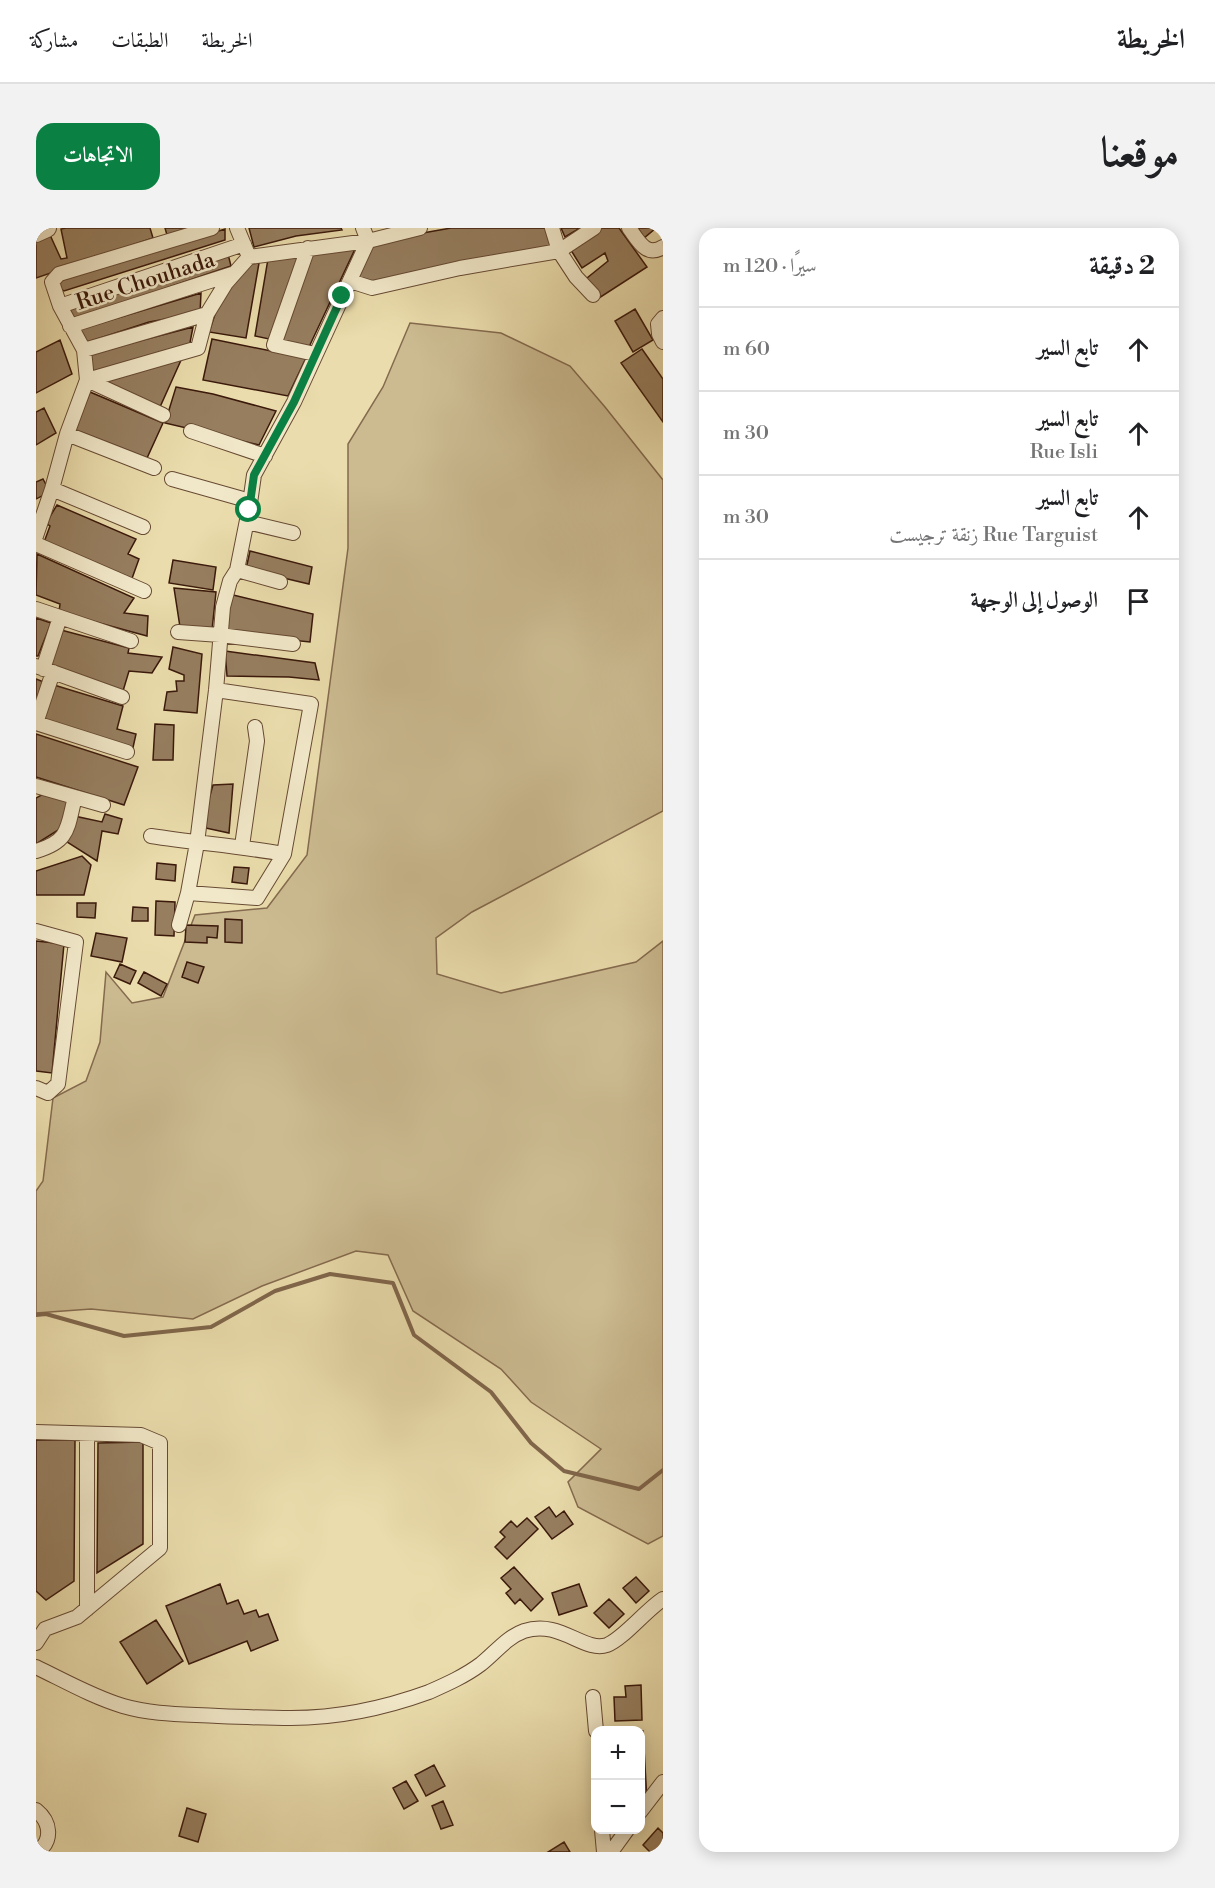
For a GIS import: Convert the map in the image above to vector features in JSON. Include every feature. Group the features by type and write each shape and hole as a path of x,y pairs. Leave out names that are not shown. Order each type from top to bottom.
{"street":[{"path":"36,233 47,228"},
{"path":"160,228 165,243"},
{"path":"36,536 87,380 84,350 60,306 52,282 59,274 212,228"},
{"path":"237,228 246,251"},
{"path":"60,306 246,251 308,248 365,235 420,228"},
{"path":"552,228 559,251 576,278 593,295"},
{"path":"350,281 372,288 460,268 559,251 594,228"},
{"path":"629,228 645,248 657,251 663,247"},
{"path":"179,925 188,893 197,843 224,607 230,581 237,570 254,475 294,402 350,281 365,235"},
{"path":"308,248 274,345 315,354"},
{"path":"87,380 198,348 207,314 246,251"},
{"name":"Rue Chouhada","path":"70,326 232,274"},
{"path":"84,350 207,314"},
{"path":"663,318 658,324 663,342"},
{"path":"87,380 163,415"},
{"path":"191,431 265,456"},
{"path":"68,434 154,468"},
{"path":"172,479 250,501"},
{"path":"52,489 143,527"},
{"path":"247,522 293,533"},
{"path":"36,544 144,591"},
{"path":"237,570 280,582"},
{"path":"36,609 131,641"},
{"path":"60,617 44,669 36,723 127,752"},
{"path":"178,632 293,644"},
{"path":"44,669 122,697"},
{"path":"188,893 257,898 284,854 311,704 216,690"},
{"path":"242,846 257,741 255,727"},
{"path":"36,786 103,805"},
{"path":"36,851 51,847 62,839 75,797"},
{"path":"151,836 197,843 242,846 284,854"},
{"path":"36,931 76,942 58,1084 48,1093 36,1088"},
{"path":"36,1432 141,1435 160,1443 160,1548 77,1617 40,1623 36,1643"},
{"path":"87,1434 87,1609"},
{"path":"36,1667 99,1697 150,1712 291,1718 338,1715 407,1700 450,1683 479,1665 512,1637 528,1630 553,1629 592,1646 604,1646 615,1640 663,1599"},
{"path":"593,1697 596,1726"},
{"path":"645,1805 663,1782"},
{"path":"36,1810 45,1820 48,1828 45,1844 37,1852"},
{"path":"602,1834 604,1852"},
{"path":"610,1852 624,1834"}],"shaded area":[{"path":"410,323 501,333 570,366 663,480 663,811 472,912 436,938 437,974 501,993 636,962 663,941 663,1536 648,1544 578,1507 568,1482 601,1449 531,1402 501,1369 413,1311 388,1255 356,1251 262,1286 193,1319 91,1309 36,1313 36,1191 43,1181 53,1098 86,1081 100,1042 106,972 132,1003 163,997 195,915 267,908 307,855 348,548 348,444 383,387"}],"building":[{"path":"150,228 153,238 36,278 36,241 50,235 61,259 67,258 61,229"},
{"path":"165,228 191,228 167,235"},
{"path":"249,228 341,228 342,230 296,236 254,247"},
{"path":"451,228 547,228 554,247 367,284 353,279 372,242"},
{"path":"561,228 580,228 565,237"},
{"path":"599,228 619,228 647,267 599,298 582,282 608,261 605,253 582,268 569,247"},
{"path":"638,228 656,228 644,238"},
{"path":"225,229 225,240 64,291 53,283"},
{"path":"356,247 309,347 277,340 309,254"},
{"path":"228,254 231,266 70,321 64,305"},
{"path":"301,255 269,339 255,336 268,259"},
{"path":"259,263 246,338 209,332 223,291 246,264"},
{"path":"201,293 200,313 149,322 82,344 74,331"},
{"path":"635,309 653,340 633,352 615,321"},
{"path":"193,327 189,348 94,374 85,355"},
{"path":"212,339 306,358 288,396 203,380"},
{"path":"60,340 72,374 36,393 36,352"},
{"path":"642,349 663,379 663,422 621,363"},
{"path":"182,358 160,407 104,382"},
{"path":"176,387 213,394 276,411 259,445 165,423"},
{"path":"90,392 163,423 147,458 75,430"},
{"path":"44,408 56,433 36,445 36,412"},
{"path":"43,479 50,492 36,499 36,482"},
{"path":"57,505 136,539 128,554 139,559 130,584 43,545 50,526 46,523"},
{"path":"250,551 312,567 309,584 246,569"},
{"path":"37,554 134,598 124,613 148,616 147,636 59,612 60,604 36,595"},
{"path":"173,560 216,567 213,590 169,583"},
{"path":"174,588 216,592 212,630 180,627"},
{"path":"229,594 313,614 310,642 223,633"},
{"path":"36,618 51,623 38,656 36,656"},
{"path":"61,630 129,648 128,653 162,657 152,673 129,671 123,691 50,667"},
{"path":"173,647 202,654 197,713 164,710 167,692 177,691 176,681 184,681 184,675 169,669"},
{"path":"225,651 315,663 319,680 227,676"},
{"path":"36,679 46,683 36,713"},
{"path":"54,685 123,706 117,729 136,734 132,752 42,722"},
{"path":"155,724 174,725 173,760 153,760"},
{"path":"36,734 138,767 124,805 36,777"},
{"path":"233,784 229,833 201,827 213,785"},
{"path":"45,793 70,803 63,827 36,844 36,798"},
{"path":"105,814 122,819 118,834 102,831 97,861 67,842 74,816 102,822"},
{"path":"82,856 91,865 84,895 36,895 36,871"},
{"path":"157,863 176,865 175,881 156,879"},
{"path":"234,867 249,868 247,884 232,882"},
{"path":"156,901 175,902 174,936 155,935"},
{"path":"77,903 96,903 95,918 77,917"},
{"path":"133,907 148,908 148,921 132,921"},
{"path":"225,919 242,920 242,943 225,942"},
{"path":"186,925 218,926 217,938 207,937 207,943 185,942"},
{"path":"96,933 127,938 122,962 91,956"},
{"path":"36,941 64,944 52,1073 36,1071"},
{"path":"187,962 204,967 198,983 182,977"},
{"path":"120,964 136,971 130,984 114,977"},
{"path":"144,972 167,984 161,996 138,983"},
{"path":"36,1440 75,1440 74,1581 46,1600 36,1591"},
{"path":"143,1442 143,1544 97,1573 98,1443"},
{"path":"549,1507 556,1517 564,1511 573,1524 552,1539 535,1517"},
{"path":"527,1518 538,1529 507,1559 495,1547 505,1537 500,1532 511,1521 517,1527"},
{"path":"514,1567 543,1599 531,1611 520,1599 515,1604 506,1593 511,1589 501,1578"},
{"path":"636,1577 649,1591 636,1603 623,1588"},
{"path":"220,1584 227,1604 238,1600 244,1614 256,1610 259,1617 268,1614 278,1640 251,1651 247,1641 189,1664 166,1606"},
{"path":"579,1584 587,1606 559,1615 552,1593"},
{"path":"609,1599 624,1614 609,1628 594,1613"},
{"path":"156,1620 183,1661 147,1684 120,1642"},
{"path":"641,1685 642,1720 615,1721 614,1697 626,1697 625,1686"},
{"path":"434,1765 445,1786 426,1796 415,1775"},
{"path":"645,1766 647,1800 645,1800"},
{"path":"406,1781 418,1801 404,1809 393,1788"},
{"path":"443,1801 453,1825 441,1829 432,1806"},
{"path":"187,1808 206,1814 198,1842 179,1836"},
{"path":"658,1828 663,1833 663,1852 650,1852 643,1845"},
{"path":"564,1842 570,1852 548,1852"}],"waterway":[{"path":"36,1315 46,1314 124,1336 211,1327 275,1291 330,1274 393,1283 414,1335 491,1392 531,1443 564,1471 639,1489 663,1470"}],"route":[{"path":"249,510 254,475 294,402 342,296"}]}
